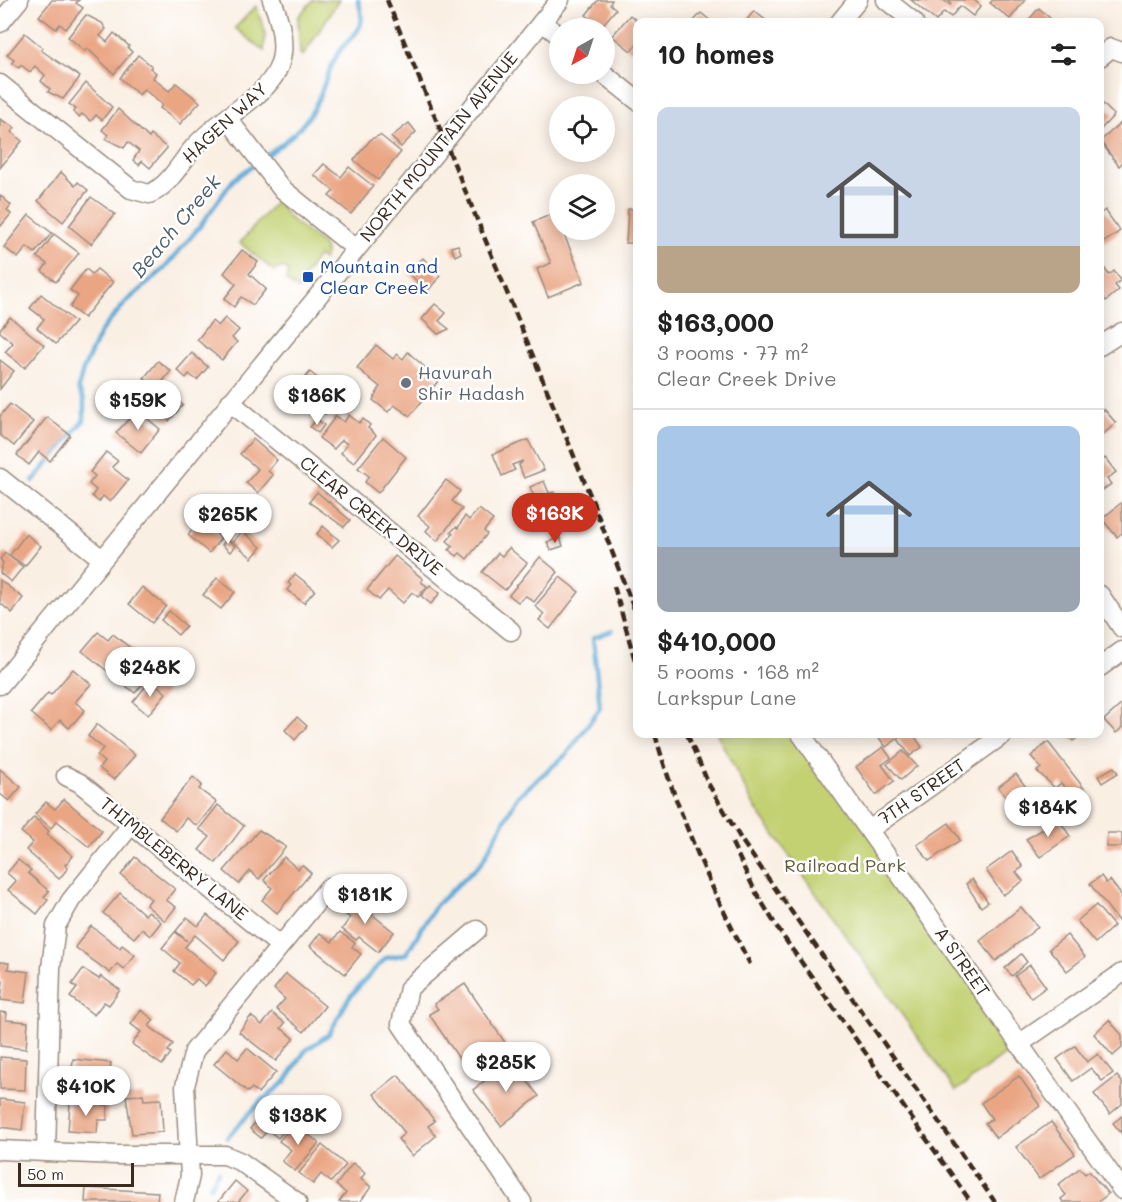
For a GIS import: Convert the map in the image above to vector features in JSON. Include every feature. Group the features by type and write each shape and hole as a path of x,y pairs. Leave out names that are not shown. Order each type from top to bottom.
{"street":[{"path":"0,23 19,0"},
{"name":"HAGEN WAY","path":"0,84 131,189 140,193 157,191 196,145 268,85 279,63 284,39 282,26 272,0"},
{"name":"NORTH MOUNTAIN AVENUE","path":"0,685 560,0"},
{"path":"843,18 858,0"},
{"path":"886,0 909,18"},
{"path":"542,22 549,27"},
{"path":"1104,54 1111,48 1122,52"},
{"path":"615,83 633,97"},
{"path":"228,119 274,180 355,248"},
{"path":"1104,343 1122,332"},
{"name":"CLEAR CREEK DRIVE","path":"230,402 511,631"},
{"path":"0,478 102,559"},
{"path":"1104,601 1122,628"},
{"path":"1104,664 1122,651"},
{"name":"A STREET","path":"804,738 1122,1190"},
{"name":"7TH STREET","path":"869,830 998,738"},
{"name":"THIMBLEBERRY LANE","path":"66,776 80,783 279,945"},
{"path":"46,1152 51,968 56,926 71,900 131,825"},
{"path":"184,1202 190,1176 185,1086 194,1051 328,887"},
{"path":"477,930 409,988 401,1024 522,1202"},
{"path":"1019,1044 1122,973"},
{"path":"0,1150 225,1155 241,1162 297,1202"}],"green space":[{"path":"313,0 339,0 303,56 300,54 298,17"},
{"path":"256,6 265,31 264,51 235,28"},
{"path":"277,200 288,217 322,244 326,252 323,260 318,256 303,278 306,280 298,290 286,281 289,272 283,267 274,271 240,243"},
{"name":"Railroad Park","path":"719,738 804,738 1019,1044 956,1091 754,806"}],"building":[{"path":"52,0 79,0 76,3 83,8 66,29 60,24 56,29 39,16"},
{"path":"598,0 612,0 610,4 616,9 608,18 590,18 586,15"},
{"path":"911,0 943,0 950,5 951,3 947,0 974,0 981,6 973,16 960,6 951,17 944,12 939,18 932,18"},
{"path":"993,0 1025,0 1011,18 990,3"},
{"path":"1039,8 1050,18 1030,18"},
{"path":"754,11 763,18 748,18"},
{"path":"701,13 707,18 697,18"},
{"path":"86,15 102,23 106,29 100,36 107,42 114,33 129,46 132,52 114,74 87,48 85,51 68,37"},
{"path":"630,15 633,18 633,49 631,51 615,38 615,32"},
{"path":"25,33 43,48 41,50 80,77 63,99 48,92 50,89 41,81 45,75 35,66 30,72 21,65 19,68 7,55"},
{"path":"138,55 152,66 150,68 156,73 153,78 169,91 176,83 200,102 180,124 160,108 162,105 144,89 139,95 120,78"},
{"path":"86,83 112,107 102,120 96,115 91,121 82,114 79,117 73,112 76,109 69,104"},
{"path":"1104,105 1114,115 1104,126"},
{"path":"118,109 149,138 151,135 167,148 150,168 142,161 139,165 133,160 139,151 128,142 124,148 106,139 108,135 102,130"},
{"path":"0,119 15,128 11,132 22,141 0,168"},
{"path":"1122,122 1122,163 1119,166 1104,146 1104,138"},
{"path":"409,123 416,132 401,147 391,137"},
{"path":"380,135 401,152 378,180 354,160 371,139"},
{"path":"324,164 341,177 349,167 373,186 351,214 329,196 334,191 314,175"},
{"path":"61,172 75,186 78,182 88,190 63,222 38,201"},
{"path":"0,195 11,205 7,210 11,214 0,227"},
{"path":"91,197 115,214 91,244 69,226"},
{"path":"628,209 633,209 633,243 626,243"},
{"path":"1104,211 1120,231 1104,242"},
{"path":"29,215 52,233 35,253 27,247 18,258 4,247"},
{"path":"549,215 549,240 566,240 584,282 548,297 537,269 551,263 533,222"},
{"path":"54,234 79,253 56,282 42,271 47,264 37,257"},
{"path":"458,245 461,253 455,256 451,247"},
{"path":"242,250 258,262 249,274 266,289 253,305 241,297 234,307 224,299 236,284 224,273"},
{"path":"423,258 440,276 426,293 415,285 418,282 408,273"},
{"path":"1104,268 1109,275 1114,271 1121,280 1115,285 1119,290 1106,301 1104,298"},
{"path":"86,269 92,274 97,269 113,282 84,318 70,307 78,296 70,290"},
{"path":"41,294 75,322 56,344 37,328 44,319 30,308"},
{"path":"435,304 446,313 439,321 449,329 438,334 422,319"},
{"path":"10,317 44,345 25,368 5,352 13,343 0,332 0,329"},
{"path":"225,318 239,330 232,338 237,342 222,360 197,340 212,321 218,326"},
{"name":"Havurah Shir Hadash","path":"376,345 393,359 397,354 403,359 408,352 439,380 410,416 394,405 388,412 373,400 380,387 357,368"},
{"path":"192,353 208,367 197,380 189,374 186,378 177,370"},
{"path":"0,360 14,371 0,389"},
{"path":"158,361 171,371 159,386 183,405 169,421 159,413 162,410 146,398 155,387 144,378"},
{"path":"310,372 340,396 325,414 295,390"},
{"path":"10,404 33,422 14,446 0,435 0,416"},
{"path":"1104,409 1116,423 1104,434"},
{"path":"137,410 160,429 141,453 116,433"},
{"path":"349,415 359,423 363,419 376,435 354,463 341,453 347,444 342,440 334,449 319,438 336,416 344,422"},
{"path":"47,417 70,435 50,461 39,452 29,465 17,455"},
{"path":"317,419 324,425 318,433 310,427"},
{"path":"383,437 406,457 378,493 365,482 369,476 358,468"},
{"path":"253,439 277,460 268,471 273,475 258,493 246,483 258,469 240,454"},
{"path":"528,440 544,470 524,478 519,465 523,461 512,465 515,470 502,476 493,454"},
{"path":"106,452 118,461 112,467 128,480 110,502 103,496 99,502 92,496 96,490 89,484 95,476 90,472"},
{"path":"1104,459 1116,472 1107,479 1111,484 1104,489"},
{"path":"446,480 460,491 452,501 462,509 437,541 426,531 430,526 418,516"},
{"path":"544,481 549,493 554,492 560,510 534,521 526,503 535,499 530,487"},
{"path":"317,492 350,520 344,527 309,502"},
{"path":"1122,502 1122,533 1117,537 1104,521 1104,517"},
{"path":"479,509 493,520 484,531 487,534 467,559 460,553 457,556 449,550 453,546 447,541 453,534 451,532 456,527 458,528 465,516 469,520"},
{"path":"200,520 221,538 209,553 188,535"},
{"path":"323,526 339,540 332,547 317,534"},
{"path":"242,531 261,547 252,558 233,542"},
{"path":"26,534 41,546 25,566 10,555"},
{"path":"560,538 563,546 551,550 547,542"},
{"path":"227,539 235,546 230,552 222,545"},
{"path":"509,548 527,563 505,590 482,572 498,553 502,556"},
{"path":"5,553 23,567 11,582 0,573 3,563 0,559"},
{"path":"395,556 423,579 421,582 427,586 418,597 412,592 403,603 388,590 379,600 367,590"},
{"path":"540,557 558,572 534,602 526,596 518,602 509,595"},
{"path":"295,574 315,590 304,603 287,590 291,585 288,583"},
{"path":"560,577 579,592 550,629 539,620 544,614 535,606"},
{"path":"217,578 235,592 221,609 203,595"},
{"path":"0,580 23,598 12,613 0,603"},
{"path":"430,585 440,593 431,604 421,596"},
{"path":"142,587 166,606 152,623 129,604"},
{"path":"169,611 186,626 178,635 161,620"},
{"path":"98,632 108,640 113,634 138,654 128,667 145,681 135,693 82,651"},
{"path":"73,669 91,684 75,702 85,710 69,728 60,720 51,730 31,713 48,693 51,695"},
{"path":"151,680 166,693 148,715 133,702"},
{"path":"1122,704 1122,728 1116,733 1104,720"},
{"path":"297,717 307,726 295,740 285,730"},
{"path":"97,724 135,755 114,780 99,768 104,762 97,756 103,748 88,736"},
{"path":"879,738 898,738 886,747"},
{"path":"916,738 922,747 910,756 898,739"},
{"path":"1048,742 1093,800 1082,809 1061,783 1055,788 1037,771 1041,768 1031,756"},
{"path":"883,747 891,758 882,765 894,781 876,795 856,767"},
{"path":"903,751 917,766 901,780 887,764"},
{"path":"1114,767 1118,773 1102,783 1098,776"},
{"path":"0,769 21,787 9,801 0,794"},
{"path":"1016,774 1039,804 1021,817 998,787"},
{"path":"193,777 202,785 199,789 216,802 197,826 186,818 176,831 160,818"},
{"path":"64,799 102,831 89,847 57,821 51,828 35,814 46,802 55,809"},
{"path":"218,805 244,826 216,863 199,850 210,837 199,829"},
{"path":"34,817 49,831 47,834 73,856 65,865 68,868 59,879 26,850 33,842 21,832"},
{"path":"1059,820 1070,836 1040,857 1026,839"},
{"path":"949,823 960,840 929,861 917,845"},
{"path":"259,830 286,847 259,879 250,871 239,884 224,871"},
{"path":"1107,833 1122,833 1122,847 1106,847"},
{"path":"1012,851 1023,867 1016,872 1023,881 1003,895 986,870"},
{"path":"135,857 175,889 166,900 176,907 165,921 146,905 151,899 121,875"},
{"path":"284,857 298,869 302,865 311,873 277,913 262,900 272,888 264,880"},
{"path":"18,860 31,870 28,873 49,891 44,897 48,900 37,914 8,890 16,881 7,873"},
{"path":"1101,876 1106,883 1110,880 1122,896 1122,920 1119,922 1090,884"},
{"path":"972,879 988,902 981,907 966,884"},
{"path":"120,893 145,915 148,911 161,922 150,936 142,929 134,938 103,913"},
{"path":"349,896 394,932 378,952 359,937 356,940 342,929 350,918 339,909"},
{"path":"1096,905 1114,926 1095,943 1077,921"},
{"path":"1021,907 1038,927 996,961 980,941"},
{"path":"207,915 239,941 224,960 195,935 185,947 216,973 205,986 197,979 191,985 174,971 180,963 162,948 175,932 187,941 176,931 187,917 198,926"},
{"path":"91,926 120,948 122,945 135,955 124,969 117,964 110,973 75,947"},
{"path":"340,932 355,943 352,947 361,954 345,974 310,946 320,933 332,942"},
{"path":"1067,935 1085,957 1067,971 1049,949"},
{"path":"1021,954 1027,962 1012,976 1005,968"},
{"path":"0,962 9,963 8,969 29,972 25,1003 1,1000 3,981 0,980"},
{"path":"1030,965 1046,987 1031,998 1015,976"},
{"path":"83,969 99,979 101,976 120,990 109,1005 104,1002 94,1015 70,997 77,988 72,984"},
{"path":"286,974 325,1006 304,1032 276,1009 285,999 274,989"},
{"path":"465,984 506,1044 488,1056 485,1052 464,1066 429,1014 438,1009 434,1004"},
{"path":"141,1010 154,1020 149,1026 173,1044 168,1051 171,1053 162,1065 132,1044 141,1032 131,1024"},
{"path":"0,1012 7,1013 6,1020 28,1022 26,1049 0,1046"},
{"path":"272,1013 285,1023 281,1028 294,1038 276,1061 239,1032 251,1016 262,1025"},
{"path":"1109,1020 1122,1035 1122,1048 1113,1056 1094,1034"},
{"path":"1075,1046 1087,1062 1098,1054 1113,1073 1102,1081 1091,1068 1073,1081 1057,1059"},
{"path":"247,1048 276,1072 258,1093 252,1088 248,1092 214,1064 227,1049 238,1059"},
{"path":"0,1057 26,1059 25,1090 0,1089"},
{"path":"73,1059 111,1063 109,1077 98,1076 96,1094 70,1091"},
{"path":"511,1060 539,1096 501,1126 473,1090"},
{"path":"398,1075 435,1121 428,1126 436,1136 412,1156 398,1139 405,1133 374,1094"},
{"path":"1019,1076 1040,1106 996,1138 985,1123 992,1119 981,1103"},
{"path":"1117,1076 1122,1082 1122,1104 1110,1114 1094,1094"},
{"path":"143,1095 144,1100 161,1099 163,1132 132,1134 126,1096"},
{"path":"0,1099 25,1102 22,1130 0,1127"},
{"path":"70,1103 108,1105 107,1120 98,1120 97,1133 68,1131"},
{"path":"270,1103 292,1121 278,1138 268,1130 261,1138 250,1129"},
{"path":"1122,1116 1122,1134 1113,1123"},
{"path":"1051,1122 1075,1154 1039,1179 1016,1147"},
{"path":"294,1123 319,1143 295,1171 282,1161 291,1150 279,1141"},
{"path":"322,1145 346,1165 331,1182 321,1174 313,1184 299,1173"},
{"path":"353,1163 365,1173 361,1179 371,1187 360,1202 339,1202 346,1193 336,1185"},
{"path":"1080,1168 1085,1174 1089,1171 1108,1194 1098,1202 1063,1202 1061,1199 1066,1195 1058,1185"},
{"path":"235,1181 247,1191 238,1202 218,1202"},
{"path":"86,1188 158,1192 157,1202 85,1202"}],"waterway":[{"name":"Beach Creek","path":"263,158 294,134 312,111 337,55 358,31 362,19 358,0"},
{"name":"Beach Creek","path":"33,481 84,420 84,400 78,388 83,370 101,331 127,301 164,269 201,225 233,180 256,163"},
{"path":"227,1138 261,1101 285,1082 305,1051 329,1034 349,998 372,972 386,958 406,954 436,905 482,862 518,796 567,754 600,708 593,638 612,631"},
{"path":"210,1186 218,1171"}],"railway":[{"path":"387,0 592,500 633,606"},
{"path":"614,586 633,653"},
{"path":"656,738 696,851 750,964"},
{"path":"689,738 709,785 742,841 995,1202"},
{"path":"732,843 755,891 780,932 971,1202"}],"place":[{"name":"Mountain and Clear Creek","path":"308,277"},
{"name":"Havurah Shir Hadash","path":"406,383"}]}
